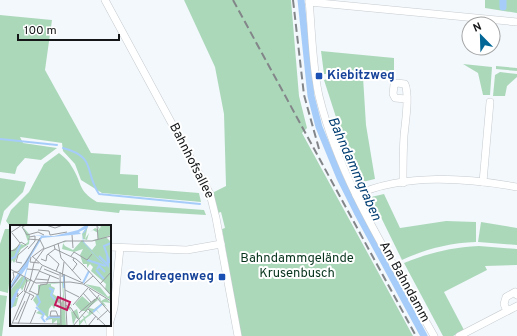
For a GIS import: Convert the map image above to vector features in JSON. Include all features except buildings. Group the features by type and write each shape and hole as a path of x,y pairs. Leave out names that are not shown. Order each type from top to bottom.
{"street":[{"name":"Bahnhofsallee","path":"105,0 210,194 238,336"},
{"path":"389,8 390,0"},
{"path":"309,1 517,22"},
{"name":"Am Bahndamm","path":"309,1 314,63 319,95 336,152 356,195 434,336"},
{"path":"403,182 406,99"},
{"path":"483,182 490,102"},
{"path":"356,195 373,189 403,182 426,180 483,182 517,186"},
{"path":"111,247 187,250 221,244"},
{"path":"111,318 114,308 120,248"},
{"path":"507,311 504,304 506,297 515,292 517,295"},
{"path":"459,336 517,306"}],"green space":[{"name":"Bahndammgelände Krusenbusch","path":"184,0 291,0 299,96 307,128 302,133 413,336 241,336 222,229 225,228 221,212 218,213 212,193 226,186 224,114 215,67"},
{"path":"485,0 517,0 517,13 485,8"},
{"path":"0,15 52,20 45,70 91,153 121,155 120,174 138,175 138,188 199,193 201,202 102,193 81,180 75,164 63,151 62,143 20,137 23,143 57,148 41,160 25,158 17,167 15,174 0,172"},
{"path":"321,51 394,58 394,78 363,77 366,125 375,179 362,182 344,142 324,80 327,79 326,74 324,74"},
{"path":"463,64 492,67 490,95 483,95 478,73"},
{"path":"496,66 517,68 517,71 496,69"},
{"path":"500,72 517,74 517,77 507,86 505,96 493,96 495,75"},
{"path":"59,153 71,165 86,194 97,202 204,210 206,215 120,210 119,213 29,203 27,225 10,226 6,221 11,210 29,192 44,164"},
{"path":"0,178 26,182 23,192 4,211 0,226"},
{"path":"384,194 400,228 446,221 476,222 476,242 438,247 402,260 371,197"},
{"path":"481,222 517,228 517,245 478,242"},
{"path":"5,229 10,229 10,274 8,293 0,291 0,244"},
{"path":"479,246 517,249 517,265 485,266 487,270 444,292 464,330 453,336 443,336 404,263 441,251"},
{"path":"0,295 7,296 2,336 0,336"}],"waterway":[{"name":"Bahndammgraben","path":"301,0 311,96 319,127 340,178 357,212 424,336"},
{"path":"503,0 503,7"},
{"path":"0,139 57,145"},
{"path":"63,148 81,156 85,161 99,194 200,204"}],"railway":[{"path":"233,0 416,336"},
{"path":"293,0 304,95 319,149"}],"place":[{"name":"Kiebitzweg","path":"319,76"},
{"name":"Goldregenweg","path":"222,277"}]}
